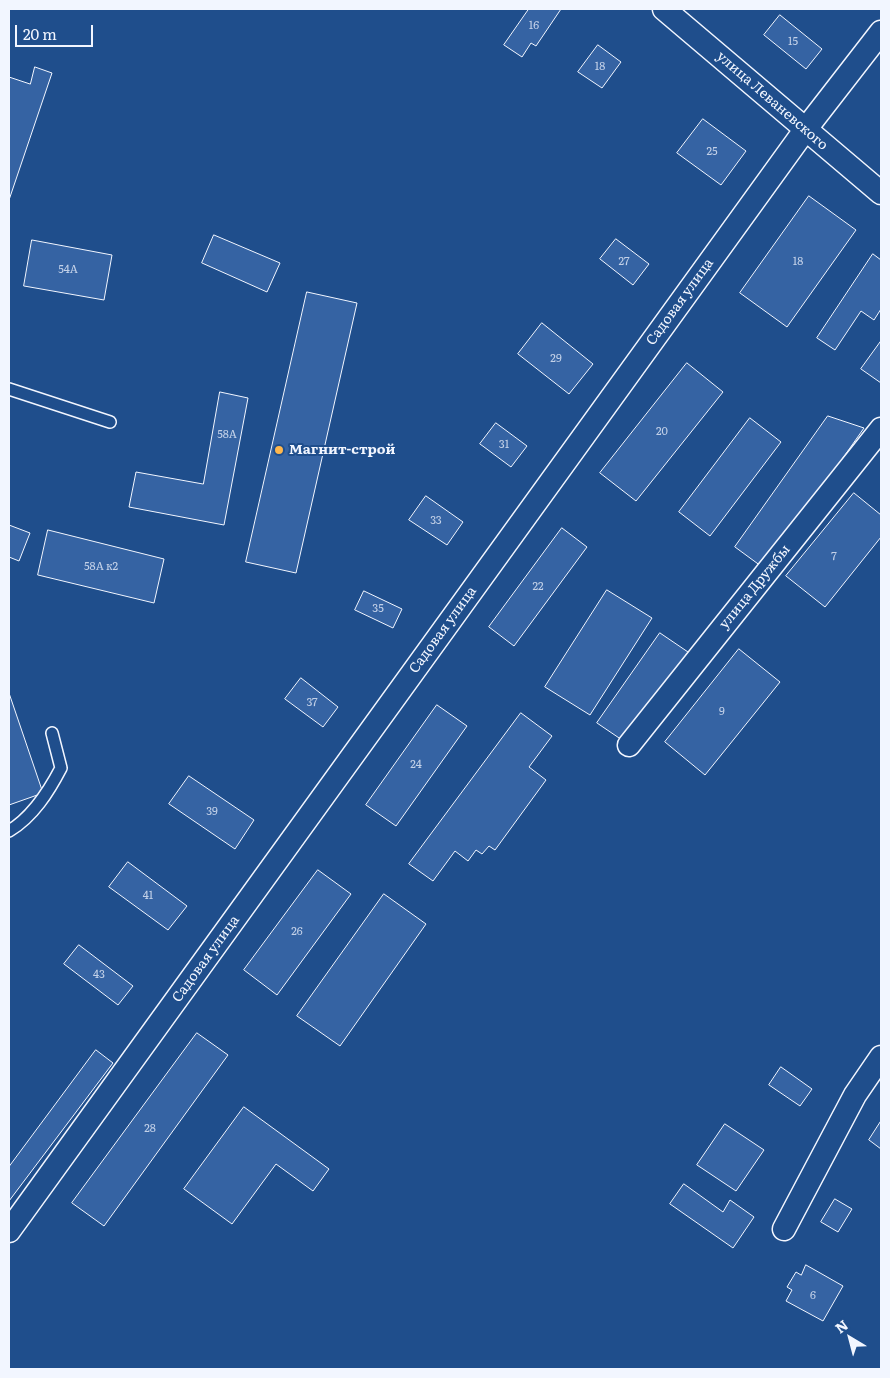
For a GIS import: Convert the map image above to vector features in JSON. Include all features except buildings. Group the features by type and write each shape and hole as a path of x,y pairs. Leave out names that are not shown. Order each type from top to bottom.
{"street":[{"name":"улица Леваневского","path":"664,9 881,193"},
{"name":"Садовая улица","path":"9,1231 805,130 881,32"},
{"name":"улица Дружбы","path":"629,745 881,428"},
{"path":"784,1229 855,1095 881,1057"}],"lane":[{"path":"9,389 110,422"},
{"path":"9,831 17,826 48,794 61,768 52,733"}],"place":[{"name":"Магнит-строй","path":"279,450"}]}
